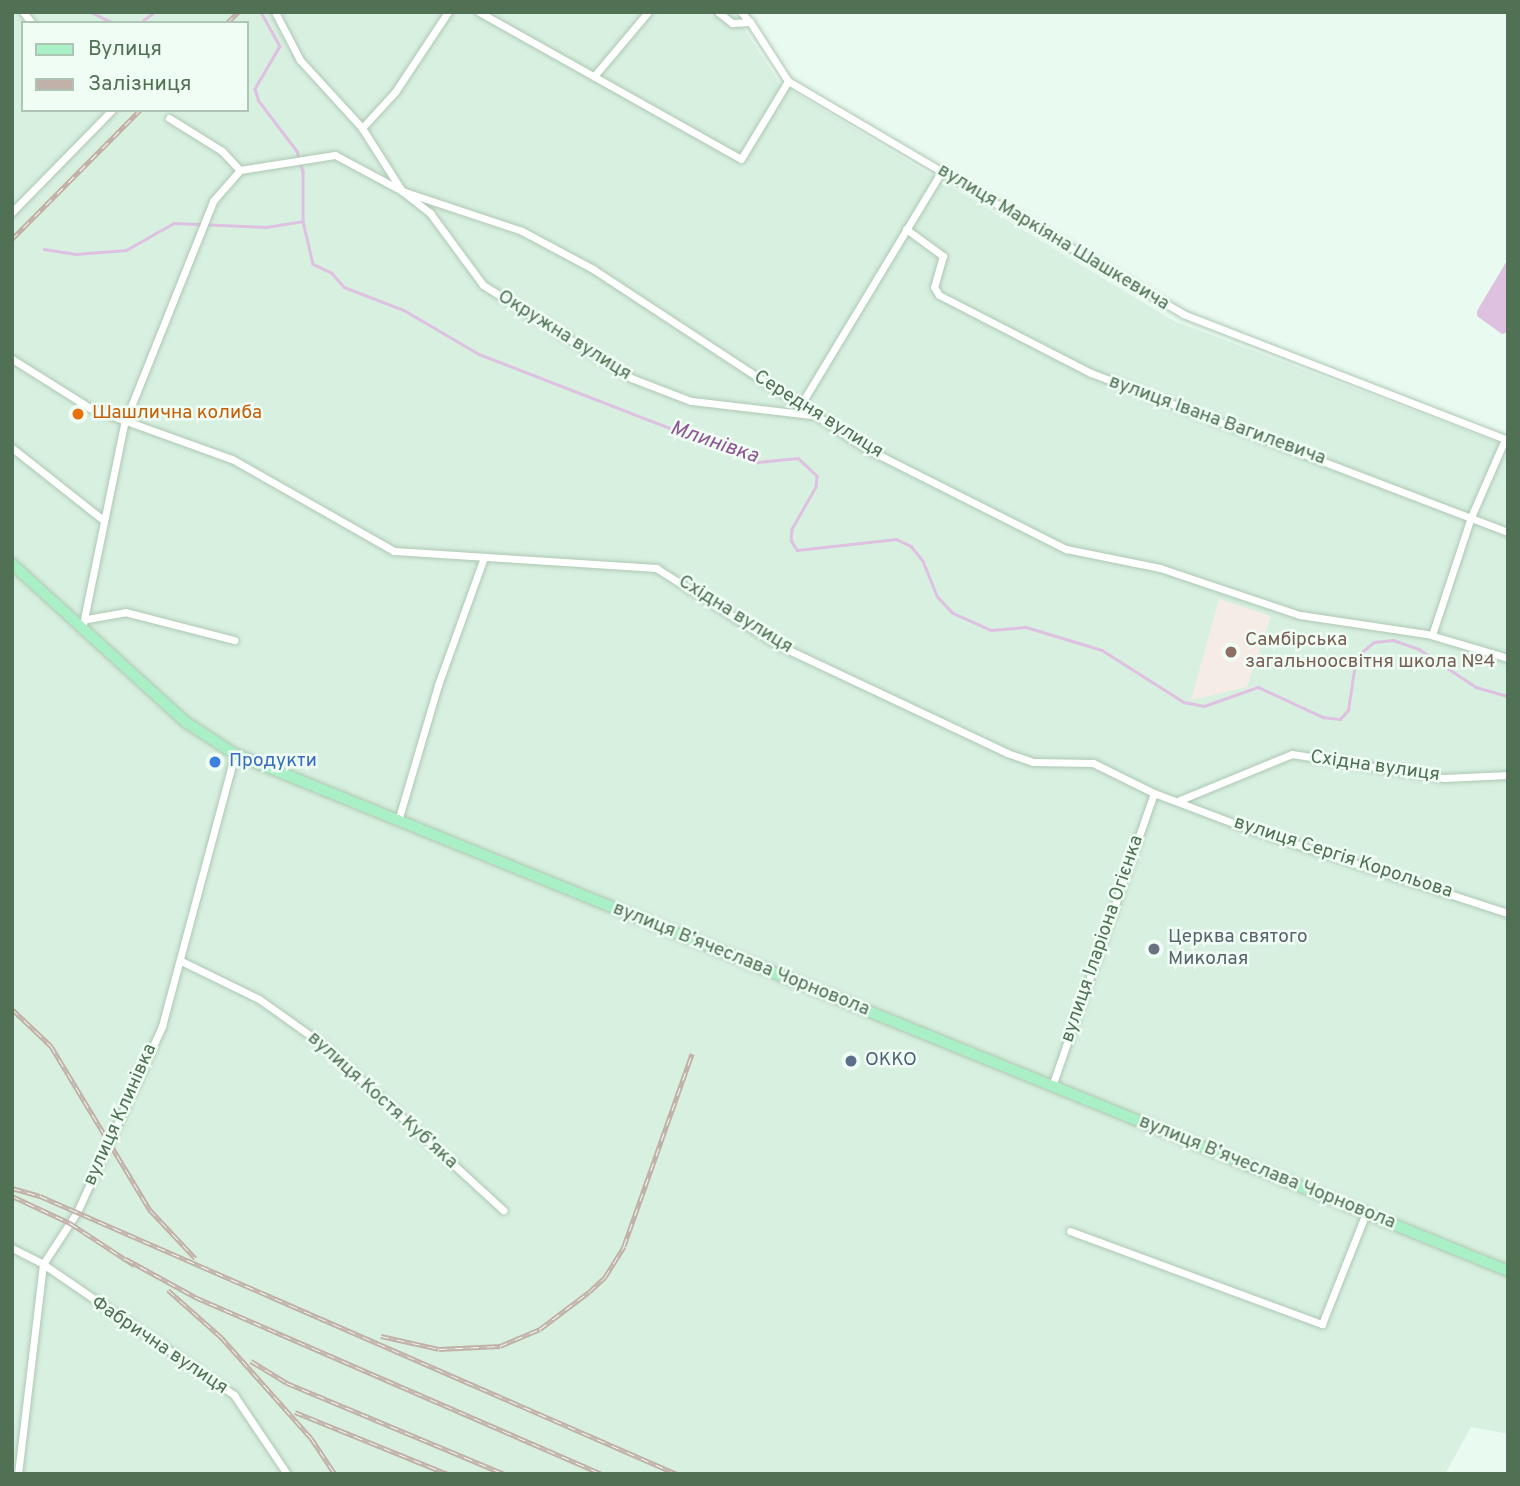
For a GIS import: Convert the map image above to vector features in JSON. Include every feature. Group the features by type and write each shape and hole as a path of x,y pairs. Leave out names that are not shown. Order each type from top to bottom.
{"main road":[{"name":"вулиця Вʼячеслава Чорновола","path":"12,564 17,575 84,624 187,723 235,754 1508,1271"}],"street":[{"path":"275,12 300,60 362,128 402,191"},
{"path":"362,128 395,92 448,12"},
{"path":"479,12 741,159 788,81"},
{"path":"595,75 648,12"},
{"path":"718,12 732,23 750,22"},
{"name":"вулиця Маркіяна Шашкевича","path":"741,12 788,81 1183,314 1506,440"},
{"path":"12,212 110,112"},
{"path":"169,118 222,151 240,170 219,192 207,216 124,424 102,519 84,624 125,612 234,640"},
{"name":"Окружна вулиця","path":"240,170 308,156 335,155 402,191 430,213 483,285 631,378 691,401 814,415"},
{"path":"800,406 942,171"},
{"name":"Середня вулиця","path":"402,191 510,226 581,263 867,449 1049,543 1160,568 1300,615 1432,635 1508,659"},
{"name":"вулиця Івана Вагилевича","path":"906,229 943,256 934,287 939,295 1091,373 1150,400 1508,532"},
{"name":"Східна вулиця","path":"12,359 90,408 124,424 232,459 394,551 483,560 617,563 656,568 778,645 1007,753 1033,762 1093,763 1154,793 1179,800 1292,754 1444,778 1508,775"},
{"path":"1432,635 1471,517 1506,440"},
{"path":"12,448 102,519"},
{"path":"398,821 438,685 483,560"},
{"name":"вулиця Клинівка","path":"18,1474 43,1264 88,1191 162,1026 235,754"},
{"name":"вулиця Іларіона Огієнка","path":"1052,1086 1154,793"},
{"name":"вулиця Сергія Корольова","path":"1179,800 1246,828 1508,913"},
{"name":"вулиця Костя Кубʼяка","path":"181,961 259,999 322,1044 503,1210"},
{"path":"1070,1231 1322,1324 1367,1213"},
{"name":"Фабрична вулиця","path":"12,1248 43,1264 234,1395 287,1474"}],"shaded area":[{"path":"12,12 733,12 780,84 1174,321 1508,446 1508,1434 1471,1427 1445,1474 12,1474"},
{"path":"1508,259 1508,332 1502,334 1477,316 1477,311"},
{"name":"Самбірська загальноосвітня школа №4","path":"1219,599 1271,616 1247,687 1191,700"}],"waterway":[{"path":"91,12 110,21"},
{"path":"143,21 154,12"},
{"path":"261,12 280,46 255,89 259,101 297,151 303,172 303,221"},
{"name":"Млинівка","path":"44,249 76,254 126,250 174,223 266,227 303,221 313,264 332,273 344,287 404,310 479,354 758,462 798,458 817,476 816,487 792,529 791,540 797,550 896,539 911,546 923,561 937,596 953,613 991,630 1026,627 1102,650 1184,702 1204,706 1258,687 1323,717 1340,719 1348,710 1356,657 1374,642 1393,640 1419,649 1476,687 1508,696"}],"railway":[{"path":"229,21 238,12"},
{"path":"12,239 138,112"},
{"path":"12,1009 51,1046 150,1210 195,1258"},
{"path":"381,1336 439,1349 500,1346 540,1329 589,1292 605,1277 624,1246 692,1054"},
{"path":"12,1188 40,1196 677,1474"},
{"path":"12,1196 70,1223 134,1265"},
{"path":"126,1259 195,1297 603,1474"},
{"path":"168,1290 221,1337 311,1438 335,1474"},
{"path":"251,1361 287,1383 505,1474"},
{"path":"295,1412 448,1474"}],"place":[{"name":"Шашлична колиба","path":"78,414"},
{"name":"Самбірська загальноосвітня школа №4","path":"1231,652"},
{"name":"Продукти","path":"215,762"},
{"name":"Церква святого Миколая","path":"1154,949"},
{"name":"OKKO","path":"851,1061"}]}
